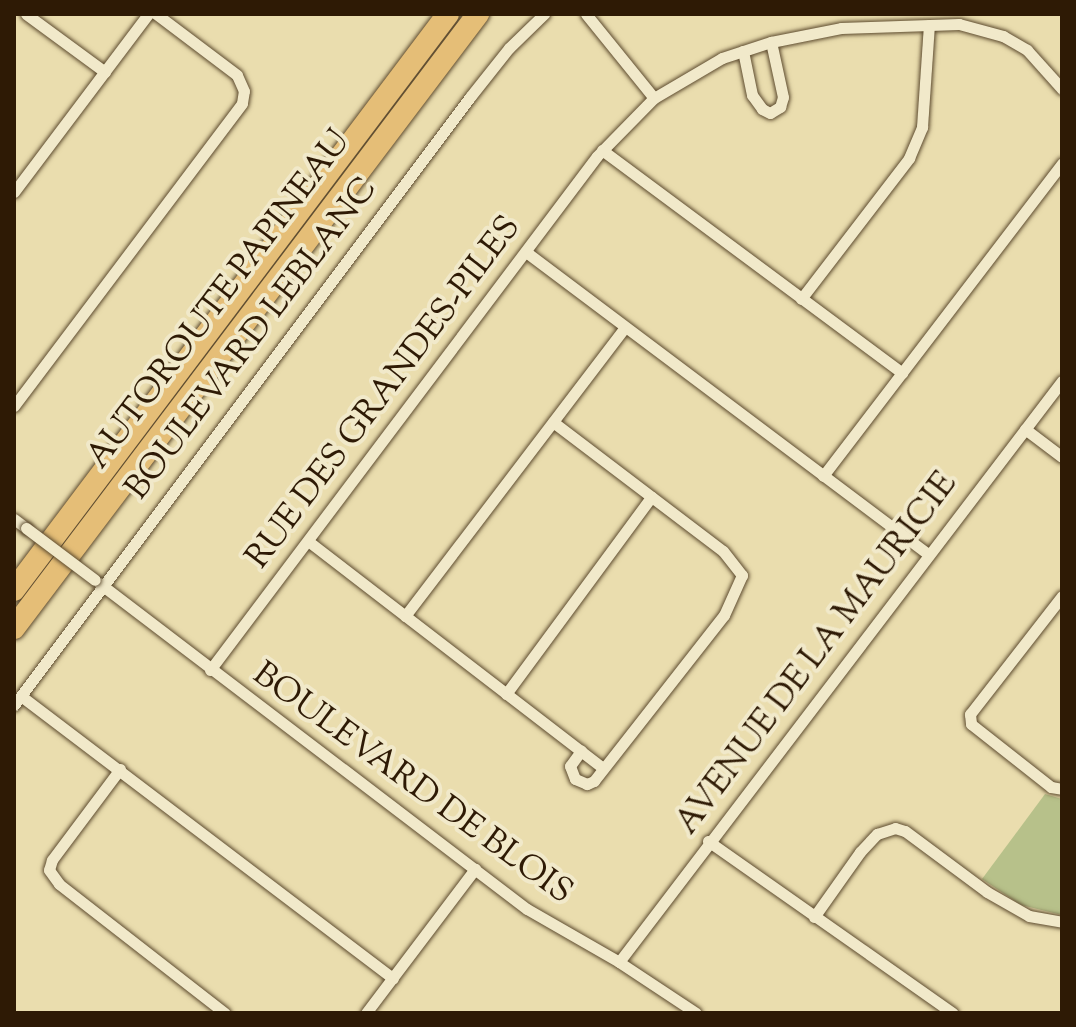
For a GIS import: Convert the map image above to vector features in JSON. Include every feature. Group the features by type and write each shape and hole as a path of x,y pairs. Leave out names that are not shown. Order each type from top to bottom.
{"highway":[{"path":"404,73 441,14"},
{"name":"AUTOROUTE PAPINEAU","path":"14,590 448,14"},
{"name":"AUTOROUTE PAPINEAU","path":"14,628 478,14"},
{"path":"456,42 486,14"}],"street":[{"path":"26,14 105,72"},
{"path":"14,192 148,14"},
{"path":"14,406 242,103 244,91 237,75 156,14"},
{"name":"BOULEVARD LEBLANC","path":"17,700 100,583 470,97 509,48 544,14"},
{"path":"586,14 654,98"},
{"name":"RUE DES GRANDES-PILES","path":"210,670 602,150 654,98 722,58 771,42 841,28 959,24 1003,36 1027,50 1062,89"},
{"path":"801,299 909,158 922,127 929,25"},
{"path":"743,51 752,95 762,109 770,113 780,107 783,97 771,42"},
{"path":"602,150 902,373"},
{"path":"823,476 1062,163"},
{"path":"526,252 928,554"},
{"path":"405,616 625,327"},
{"name":"AVENUE DE LA MAURICIE","path":"619,962 708,841 1062,381"},
{"path":"553,422 723,551 742,575 724,615 587,784 575,779 570,766 581,751"},
{"path":"1025,429 1062,457"},
{"path":"506,694 651,497"},
{"name":"BOULEVARD DE BLOIS","path":"14,519 527,909 619,962 696,1013"},
{"path":"308,541 603,768"},
{"path":"1062,596 970,714 971,724 1051,787 1062,789"},
{"path":"17,700 120,769 393,978"},
{"path":"120,769 52,860 49,870 59,884 225,1013"},
{"path":"814,917 860,852 877,834 895,828 905,831 987,892 1029,916 1062,922"},
{"path":"708,841 953,1013"},
{"path":"366,1013 475,869"}],"green space":[{"path":"1045,794 1062,799 1062,915 1021,905 982,879"}]}
